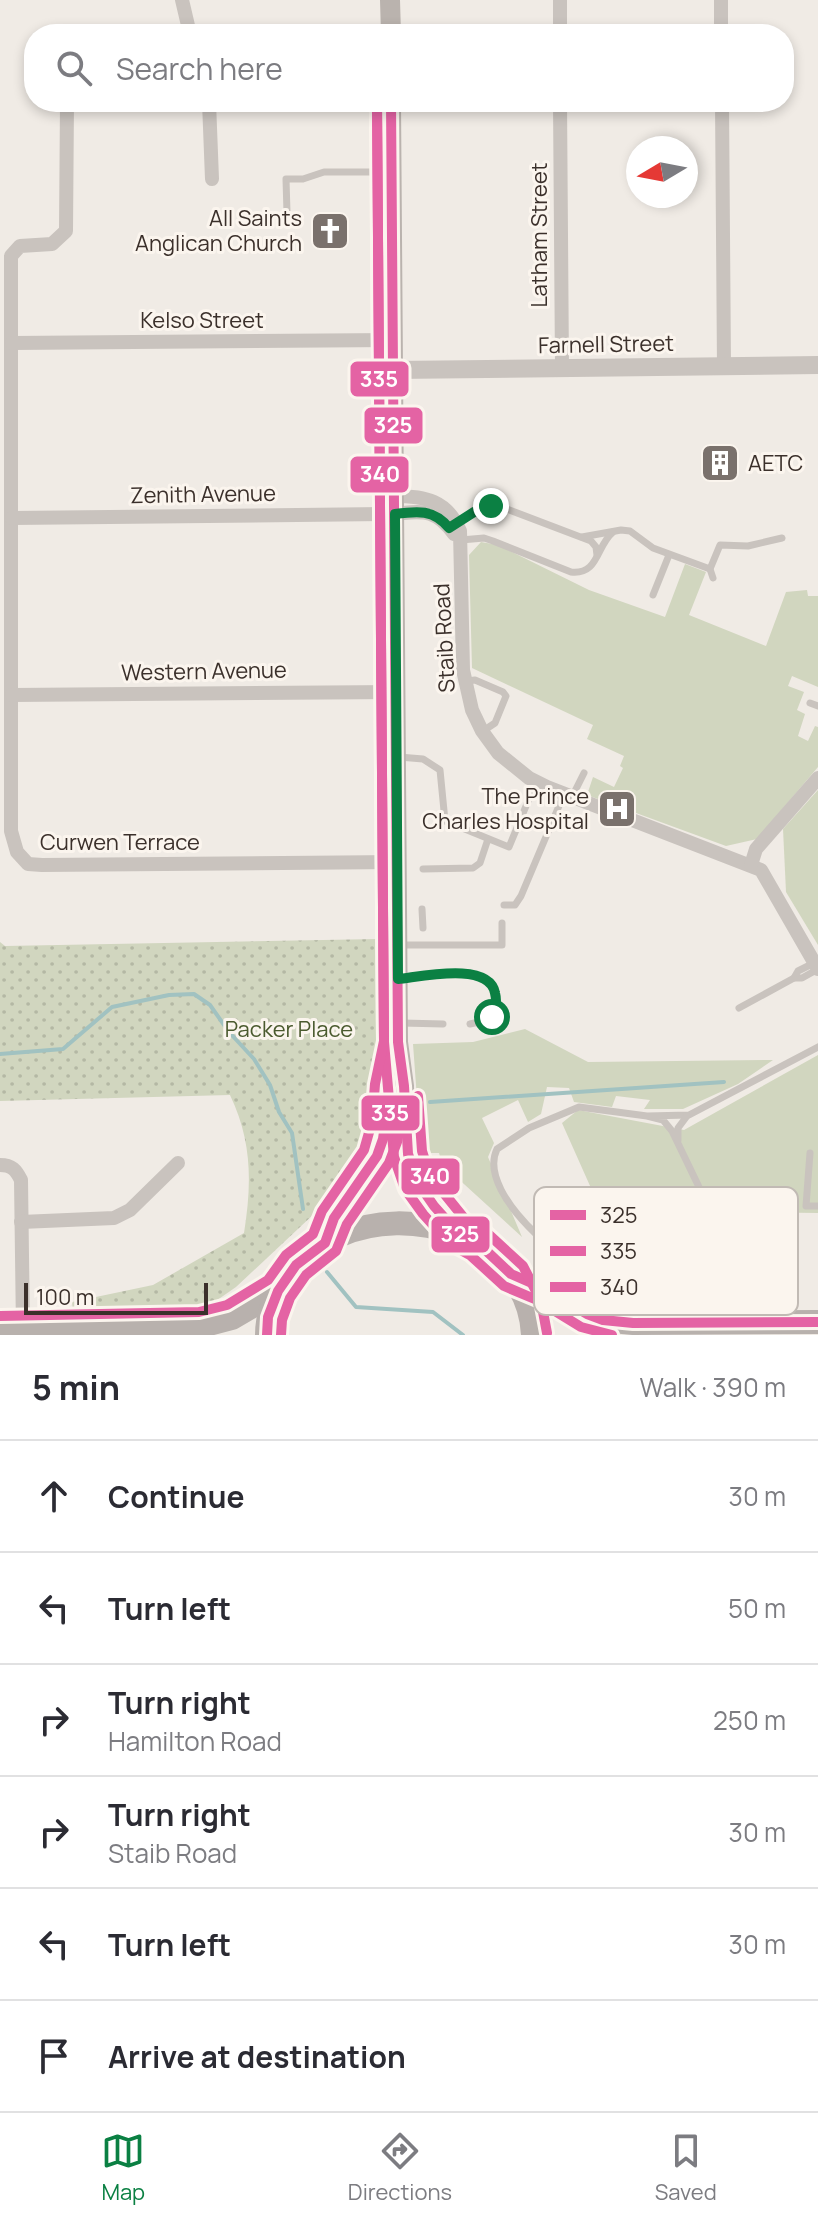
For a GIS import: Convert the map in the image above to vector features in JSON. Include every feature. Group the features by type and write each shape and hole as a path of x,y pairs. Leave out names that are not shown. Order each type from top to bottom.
{"main road":[{"path":"390,0 391,24"},
{"path":"391,112 398,1032 404,1086 405,1138 411,1168 425,1194 459,1234"},
{"path":"325,1243 334,1218 366,1174 383,1139 398,1032"},
{"path":"267,1335 268,1317 278,1291 296,1265 325,1243 362,1228 393,1224 426,1226 459,1234 478,1243 511,1274 528,1306 533,1335"},
{"path":"511,1274 534,1284"},
{"path":"11,1330 169,1329 211,1325 244,1313 278,1291"},
{"path":"590,1315 603,1320 633,1323 818,1322"}],"street":[{"path":"182,0 188,24"},
{"path":"560,0 560,24"},
{"path":"721,0 721,24"},
{"name":"Curwen Terrace","path":"67,112 66,231 52,244 20,246 13,251 5,290 12,343 6,616 12,695 11,831 17,852 28,864 397,862"},
{"path":"209,112 212,179"},
{"name":"Latham Street","path":"560,112 562,368"},
{"path":"722,112 724,367"},
{"name":"Kelso Street","path":"12,343 393,340"},
{"name":"Farnell Street","path":"394,370 818,365"},
{"path":"395,505 431,499 443,506 459,541"},
{"name":"Zenith Avenue","path":"9,510 395,505"},
{"name":"Staib Road","path":"459,541 464,682 482,731 498,753 536,782 751,865"},
{"name":"Western Avenue","path":"12,695 396,692"},
{"path":"817,967 761,870 751,865 756,849 818,778"},
{"path":"21,1222 114,1218 130,1210 178,1163"},
{"path":"0,1165 16,1170 21,1180 21,1222 11,1330"}],"lane":[{"path":"287,213 286,179 303,179 324,172 392,172"},
{"path":"453,525 483,508 499,506 591,541 596,547 597,557"},
{"path":"580,537 630,531 653,548 710,569"},
{"path":"459,541 484,538 571,572 588,570 604,539 613,532"},
{"path":"713,578 710,569 720,545 748,546 782,538"},
{"path":"653,595 669,555"},
{"path":"464,682 475,680 506,696 495,723 482,731"},
{"path":"397,757 416,757 437,766 442,776 442,815 445,821 509,847 536,782"},
{"path":"504,905 515,905 521,896 568,795 584,773"},
{"path":"423,869 473,868 480,863 488,839"},
{"path":"422,909 423,928"},
{"path":"398,945 502,945 502,923"},
{"path":"739,1008 794,978 802,978 817,967"},
{"path":"398,979 436,974 472,974 485,978 495,990 495,1012 488,1020 470,1024"},
{"path":"398,1032 443,1024"},
{"path":"678,1143 678,1128 689,1115 818,1047"},
{"path":"534,1230 503,1192 493,1161 497,1149 529,1128 579,1107 647,1116 689,1115"},
{"path":"647,1116 667,1123 699,1187"},
{"path":"810,1153 806,1206 818,1206"}],"green space":[{"path":"481,542 498,545 589,590 665,617 685,564 706,572 689,615 766,646 786,592 807,590 808,596 818,596 818,687 792,676 788,686 804,692 797,710 805,714 798,736 808,741 815,726 818,727 818,767 757,839 726,846 587,795 593,777 614,787 623,768 620,766 624,756 587,739 593,725 472,668 469,555"},
{"path":"818,790 818,945 786,892 783,829"},
{"name":"Packer Place","path":"378,939 377,1110 373,1135 362,1159 332,1197 236,1287 197,1311 73,1312 72,1302 153,1285 244,1233 249,1179 243,1129 230,1095 0,1101 0,942 5,946"},
{"path":"525,1029 588,1062 773,1060 738,1084 683,1109 644,1109 650,1100 616,1096 612,1107 574,1102 569,1088 547,1087 541,1114 528,1122 518,1100 482,1118 494,1143 488,1157 522,1237 442,1164 439,1153 421,1153 413,1044 473,1042"},
{"path":"818,1055 818,1213 798,1213 798,1187 590,1187 562,1123 578,1110 684,1130"}],"waterway":[{"path":"0,1054 63,1049 112,1007 169,995 194,994 210,1005 254,1059 270,1085 279,1112 292,1133 303,1209"},
{"path":"430,1102 724,1082"},
{"path":"327,1272 356,1307 433,1312 463,1335"}],"transit line":[{"name":"335","path":"377,112 384,1042 394,1157 405,1189 450,1244 470,1255 504,1286 534,1299"},
{"name":"340","path":"0,1316 199,1312 227,1305 268,1280 286,1255 313,1234 322,1211 364,1150 372,1122 375,1084 384,1041 377,112"},
{"name":"325","path":"391,112 398,1042 408,1154 418,1183 459,1234 478,1243 511,1274 534,1284"},
{"name":"325","path":"267,1335 268,1317 278,1291 296,1265 325,1243 334,1218 377,1156 383,1139 389,1096"},
{"name":"340","path":"418,1096 422,1151 430,1176 468,1223 486,1232 523,1266 534,1287"},
{"name":"335","path":"281,1335 282,1320 290,1298 306,1275 336,1251 347,1224 389,1163 397,1142 403,1098"},
{"name":"340","path":"544,1315 547,1333"},
{"name":"335","path":"561,1315 581,1327 612,1335"},
{"name":"325","path":"590,1315 603,1320 633,1323 818,1322"}],"place":[{"name":"All Saints Anglican Church","path":"330,231"},
{"name":"AETC","path":"720,463"},
{"name":"The Prince Charles Hospital","path":"617,809"}],"route":[{"path":"491,506 474,512 449,528 443,520 429,513 413,511 395,514 398,979 436,974 480,975 490,981 495,990 496,1007 492,1017"}]}
